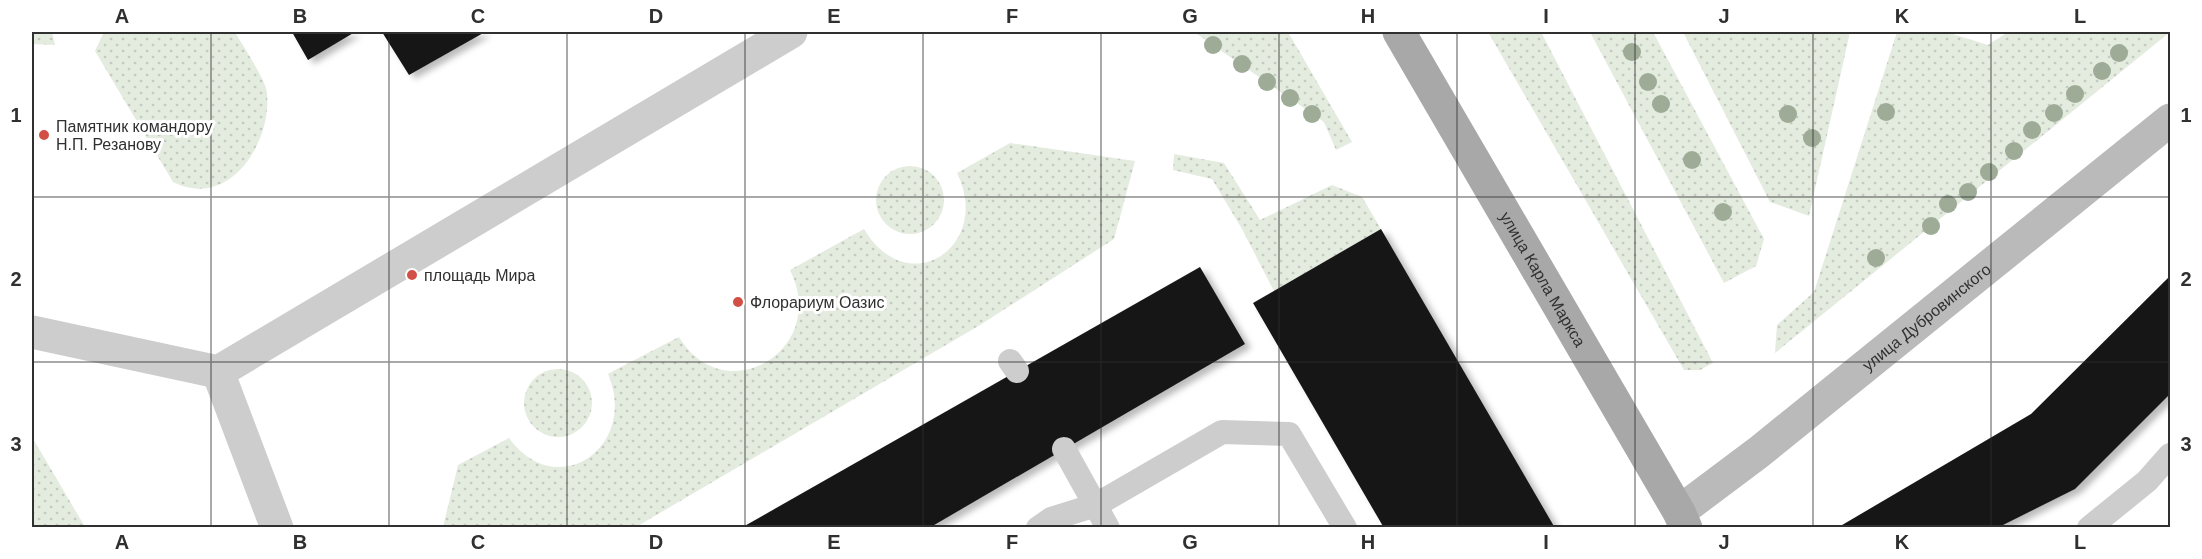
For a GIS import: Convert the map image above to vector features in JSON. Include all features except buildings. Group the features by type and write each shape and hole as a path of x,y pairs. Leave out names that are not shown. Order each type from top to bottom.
{"main road":[{"name":"улица Карла Маркса","path":"1399,32 1683,520"},
{"name":"улица Дубровинского","path":"1683,520 1759,452 2170,120"}],"street":[{"path":"32,332 218,372 791,32"},
{"path":"218,372 278,528"}],"lane":[{"path":"1038,528 1051,519 1096,505 1222,432 1289,434 1345,528"},
{"path":"1064,449 1108,528"},
{"path":"2089,528 2147,481 2170,455"}],"shaded area":[{"path":"32,32 52,32 55,45 32,44"},
{"path":"104,32 235,32 266,87 267,113 254,151 228,180 212,187 193,188 173,182 95,51"},
{"path":"1194,32 1288,32 1352,142 1336,150 1324,122"},
{"path":"1488,32 1541,32 1713,363 1700,370 1684,370"},
{"path":"1590,32 1653,32 1764,239 1756,266 1724,283"},
{"path":"1683,32 1850,32 1809,216 1770,202"},
{"path":"1897,32 1946,32 1988,45 2008,32 2170,32 1775,353 1777,325 1814,292"},
{"path":"1010,143 1135,161 1114,239 980,325 636,527 443,527 458,465 509,438 528,457 549,466 570,466 588,458 603,444 612,424 615,400 608,374 679,337 698,359 721,370 744,370 766,362 784,347 796,325 799,299 790,270 864,229 882,251 902,262 922,263 940,256 955,242 964,223 965,199 957,173"},
{"path":"1174,154 1224,163 1260,220 1332,185 1362,197 1381,229 1274,291 1242,229 1212,179 1173,170"},
{"path":"910,166 923,169 934,176 941,187 944,200 941,213 934,224 923,231 910,234 897,231 886,224 879,213 876,200 879,187 886,176 897,169"},
{"path":"565,369 577,375 586,384 592,396 590,416 582,427 565,437 551,437 534,427 526,416 524,396 534,379 545,371"},
{"path":"32,437 85,527 32,527"}],"place":[{"name":"Памятник командору Н.П. Резанову","path":"44,135"},
{"name":"площадь Мира","path":"412,275"},
{"name":"Флорариум Оазис","path":"738,302"}]}
